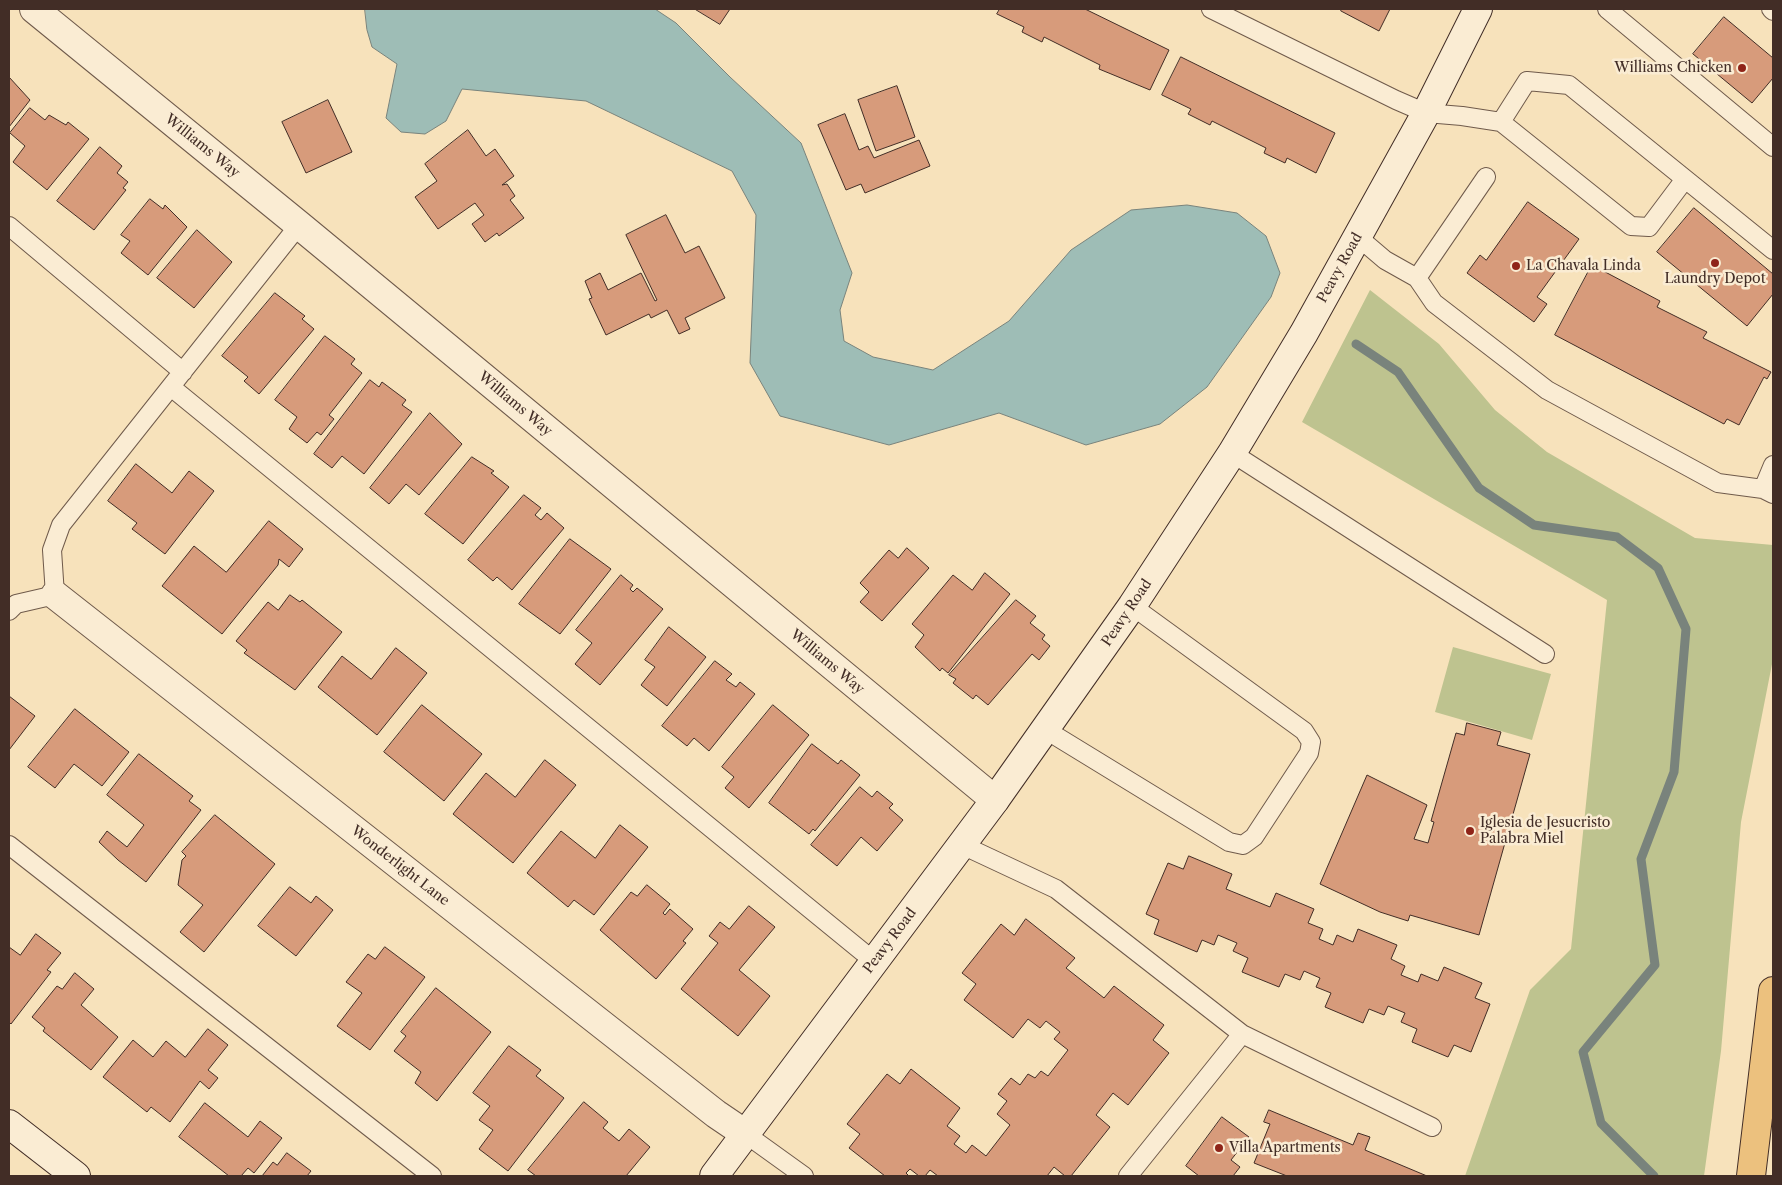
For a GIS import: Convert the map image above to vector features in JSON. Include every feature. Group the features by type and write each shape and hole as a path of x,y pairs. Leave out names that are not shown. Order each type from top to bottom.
{"main road":[{"path":"1751,1176 1773,991"}],"street":[{"name":"Williams Way","path":"34,9 300,225 995,800"},
{"name":"Peavy Road","path":"714,1176 995,800 1132,606 1232,453 1304,333 1426,113 1478,9"},
{"name":"Wonderlight Lane","path":"55,595 710,1110 746,1134"},
{"path":"9,1124 76,1176"}],"lane":[{"path":"1211,9 1426,113 1501,122 1630,226 1649,227 1685,179"},
{"path":"1607,9 1773,147"},
{"path":"1501,122 1527,81 1569,85 1773,250"},
{"path":"1417,278 1486,177"},
{"path":"9,611 16,604 55,595 52,550 61,525 300,225"},
{"path":"9,226 183,372"},
{"path":"1358,237 1385,260 1417,278 1434,303 1547,390 1718,483 1768,492 1773,465"},
{"path":"171,387 875,962"},
{"path":"1232,453 1545,654"},
{"path":"1046,730 1229,842 1243,845 1254,837 1309,754 1311,742 1304,731 1132,606"},
{"path":"962,844 1056,889 1242,1034 1432,1127"},
{"path":"9,845 432,1176"},
{"path":"1128,1176 1242,1034"},
{"path":"746,1134 800,1173"}],"green space":[{"path":"1370,290 1439,344 1495,410 1547,452 1695,538 1773,545 1773,659 1741,822 1721,1051 1704,1176 1465,1176 1530,990 1571,949 1607,600 1302,422"},
{"path":"1453,647 1551,674 1532,740 1435,712"}],"water":[{"path":"365,9 655,9 676,23 730,77 801,143 852,273 840,310 844,341 873,357 933,370 1009,321 1071,250 1131,210 1187,205 1237,213 1266,236 1280,273 1271,297 1207,387 1160,424 1086,445 999,413 889,445 780,416 750,363 756,215 732,171 586,101 462,89 446,121 425,134 401,132 386,118 397,64 372,47 367,30"}],"building":[{"path":"695,9 730,9 720,24"},
{"path":"1000,9 1085,9 1169,50 1150,90 1099,69 1100,65 1044,37 1042,42 1022,32 1024,27 997,14"},
{"path":"1342,9 1390,9 1379,31 1341,11"},
{"name":"Williams Chicken","path":"1724,17 1773,58 1773,78 1752,103 1693,54"},
{"path":"1181,57 1335,133 1316,173 1287,158 1285,163 1264,153 1266,148 1212,121 1210,125 1188,114 1191,109 1162,95"},
{"path":"9,77 30,100 9,127"},
{"path":"897,86 915,137 876,151 858,100"},
{"path":"328,100 352,152 306,173 282,122"},
{"path":"30,108 45,120 49,115 66,125 68,122 89,139 47,190 13,162 25,146 10,133"},
{"path":"845,114 859,150 868,146 874,158 919,140 930,166 865,193 861,184 846,190 818,125"},
{"path":"468,130 486,156 495,149 514,176 502,185 507,184 515,196 510,200 524,218 499,236 497,233 485,242 472,224 484,215 475,203 438,229 415,197 437,181 425,164"},
{"path":"100,147 122,166 117,173 128,182 123,188 126,190 94,230 57,201"},
{"path":"150,199 163,209 165,205 187,227 148,275 121,253 130,241 121,235"},
{"name":"La Chavala Linda","path":"1528,202 1579,239 1537,297 1547,304 1534,322 1467,273 1480,255 1486,260"},
{"name":"Laundry Depot","path":"1694,208 1773,274 1773,294 1747,326 1657,252"},
{"path":"666,215 685,253 699,246 725,298 685,318 690,329 679,334 667,310 651,318 649,314 606,335 589,299 592,298 585,281 600,273 608,290 641,273 655,301 657,300 626,235"},
{"path":"197,230 232,262 194,308 157,278"},
{"path":"1592,265 1660,301 1657,307 1707,332 1703,338 1771,372 1767,379 1764,377 1739,425 1727,419 1724,424 1555,335"},
{"path":"275,293 305,316 302,319 314,329 259,394 244,381 248,377 222,356"},
{"path":"325,336 355,359 351,364 362,373 329,415 334,419 321,435 317,432 307,443 289,429 297,417 275,400"},
{"path":"370,380 379,387 382,382 406,400 402,405 412,412 364,474 342,456 332,468 314,454"},
{"path":"430,413 462,444 419,495 406,484 389,504 370,488"},
{"path":"472,457 494,471 491,473 509,487 463,544 425,514"},
{"path":"136,464 172,493 189,471 214,491 165,554 132,529 137,523 108,501"},
{"path":"524,495 541,508 535,515 541,520 547,513 564,528 512,590 497,577 493,581 468,560"},
{"path":"269,521 303,549 289,567 279,559 278,565 222,634 162,586 194,546 226,572"},
{"path":"570,539 611,569 560,634 519,604"},
{"path":"907,548 929,568 882,621 860,602 869,592 860,583 889,550 898,558"},
{"path":"985,573 1010,594 948,673 942,668 940,671 915,647 924,635 912,624 953,575 972,590"},
{"path":"621,575 633,585 630,589 633,592 637,588 663,609 600,685 575,664 592,643 576,630"},
{"path":"290,595 300,602 302,600 342,632 295,690 244,653 247,650 236,641 268,602 278,610"},
{"path":"1016,600 1036,616 1030,623 1045,635 1042,639 1050,646 1039,660 1032,654 988,705 976,695 973,699 953,683 956,679 949,675"},
{"path":"669,627 706,657 667,706 641,685 655,667 645,660"},
{"path":"396,648 427,673 377,735 318,687 342,656 371,679"},
{"path":"715,661 732,674 726,680 736,687 740,682 755,694 709,751 694,738 687,746 662,726"},
{"path":"9,696 35,716 9,750"},
{"path":"422,705 482,754 444,801 384,752"},
{"path":"773,705 809,735 749,808 725,788 734,777 722,767"},
{"path":"75,709 129,752 102,786 74,764 55,788 28,767"},
{"name":"Iglesia de Jesucristo Palabra Miel","path":"1467,723 1501,732 1497,745 1530,754 1479,935 1410,915 1408,921 1380,912 1320,884 1367,775 1427,805 1414,839 1428,843 1434,822 1431,821 1456,733 1464,735"},
{"path":"812,744 838,764 841,760 860,775 815,831 813,829 809,834 769,803"},
{"path":"139,754 193,796 189,801 201,810 146,882 99,842 107,831 127,847 144,825 107,795"},
{"path":"545,760 576,785 513,863 453,814 486,773 515,797"},
{"path":"860,787 872,797 877,791 893,804 889,808 903,820 877,851 861,837 837,866 811,845"},
{"path":"215,815 275,864 204,952 180,932 203,905 178,885 182,860 186,856 182,852"},
{"path":"620,825 648,847 594,915 574,900 568,907 527,873 561,831 595,858"},
{"path":"1189,856 1232,874 1226,889 1270,907 1276,893 1314,909 1308,923 1323,929 1319,939 1333,945 1337,935 1353,942 1358,929 1397,945 1391,959 1405,966 1401,975 1418,982 1421,974 1438,981 1444,967 1482,983 1475,998 1490,1004 1471,1052 1454,1045 1448,1057 1412,1042 1417,1029 1401,1022 1405,1013 1388,1006 1384,1015 1369,1009 1363,1023 1325,1007 1331,993 1316,987 1320,978 1304,971 1300,980 1285,974 1279,987 1242,972 1248,958 1233,951 1237,943 1218,935 1214,945 1202,940 1197,952 1154,934 1159,920 1146,914 1168,863 1183,869"},
{"path":"647,885 670,904 663,913 665,915 670,909 693,929 683,941 686,943 656,979 600,930 631,892 637,896"},
{"path":"290,887 311,903 316,896 333,910 296,956 258,926"},
{"path":"749,906 775,927 739,970 770,996 738,1036 681,989 718,943 709,936 720,922 729,929"},
{"path":"1026,919 1075,958 1066,968 1104,998 1114,986 1164,1025 1153,1040 1169,1053 1128,1105 1113,1093 1096,1115 1110,1127 1071,1176 1065,1176 1054,1167 1047,1176 938,1176 930,1170 925,1176 919,1176 910,1169 906,1173 909,1176 885,1176 849,1148 860,1134 847,1124 887,1074 900,1084 911,1069 960,1108 947,1126 960,1136 954,1144 966,1153 972,1145 986,1156 1010,1125 997,1114 1007,1101 998,1094 1011,1078 1020,1085 1028,1074 1035,1078 1041,1071 1048,1076 1068,1050 1054,1039 1060,1032 1046,1021 1040,1028 1028,1019 1013,1038 964,1000 976,984 962,973 1001,924 1014,935"},
{"path":"36,934 61,953 47,970 51,972 11,1024 9,1022 9,947 20,955"},
{"path":"385,947 425,977 370,1050 337,1026 362,993 346,982 368,954 375,959"},
{"path":"75,973 94,989 81,1005 118,1037 91,1070 43,1031 45,1028 32,1017 57,986 62,989"},
{"path":"436,988 491,1032 437,1101 415,1083 421,1072 394,1051 406,1036 401,1032"},
{"path":"208,1029 228,1045 208,1070 218,1078 209,1089 200,1081 170,1122 151,1107 147,1112 103,1077 133,1040 153,1057 166,1041 185,1057"},
{"path":"509,1046 541,1070 536,1076 564,1098 508,1171 479,1149 493,1130 479,1120 490,1106 473,1093"},
{"path":"584,1102 608,1122 603,1128 619,1141 629,1129 650,1147 626,1176 536,1176 528,1170"},
{"path":"205,1103 248,1137 260,1121 282,1138 254,1173 248,1168 241,1176 229,1176 179,1137"},
{"path":"1269,1110 1353,1145 1358,1133 1370,1137 1365,1150 1427,1176 1287,1176 1254,1163 1270,1124 1264,1122"},
{"name":"Villa Apartments","path":"1222,1117 1249,1137 1231,1160 1240,1167 1233,1176 1199,1176 1186,1166"},
{"path":"287,1153 311,1171 307,1176 262,1176 273,1162 277,1165"}],"waterway":[{"path":"1356,344 1398,372 1479,488 1534,525 1617,537 1658,568 1686,629 1674,772 1641,859 1655,965 1583,1052 1601,1123 1654,1176"}],"place":[{"name":"Williams Chicken","path":"1742,68"},
{"name":"Laundry Depot","path":"1715,263"},
{"name":"La Chavala Linda","path":"1516,266"},
{"name":"Iglesia de Jesucristo Palabra Miel","path":"1470,831"},
{"name":"Villa Apartments","path":"1219,1148"}]}
